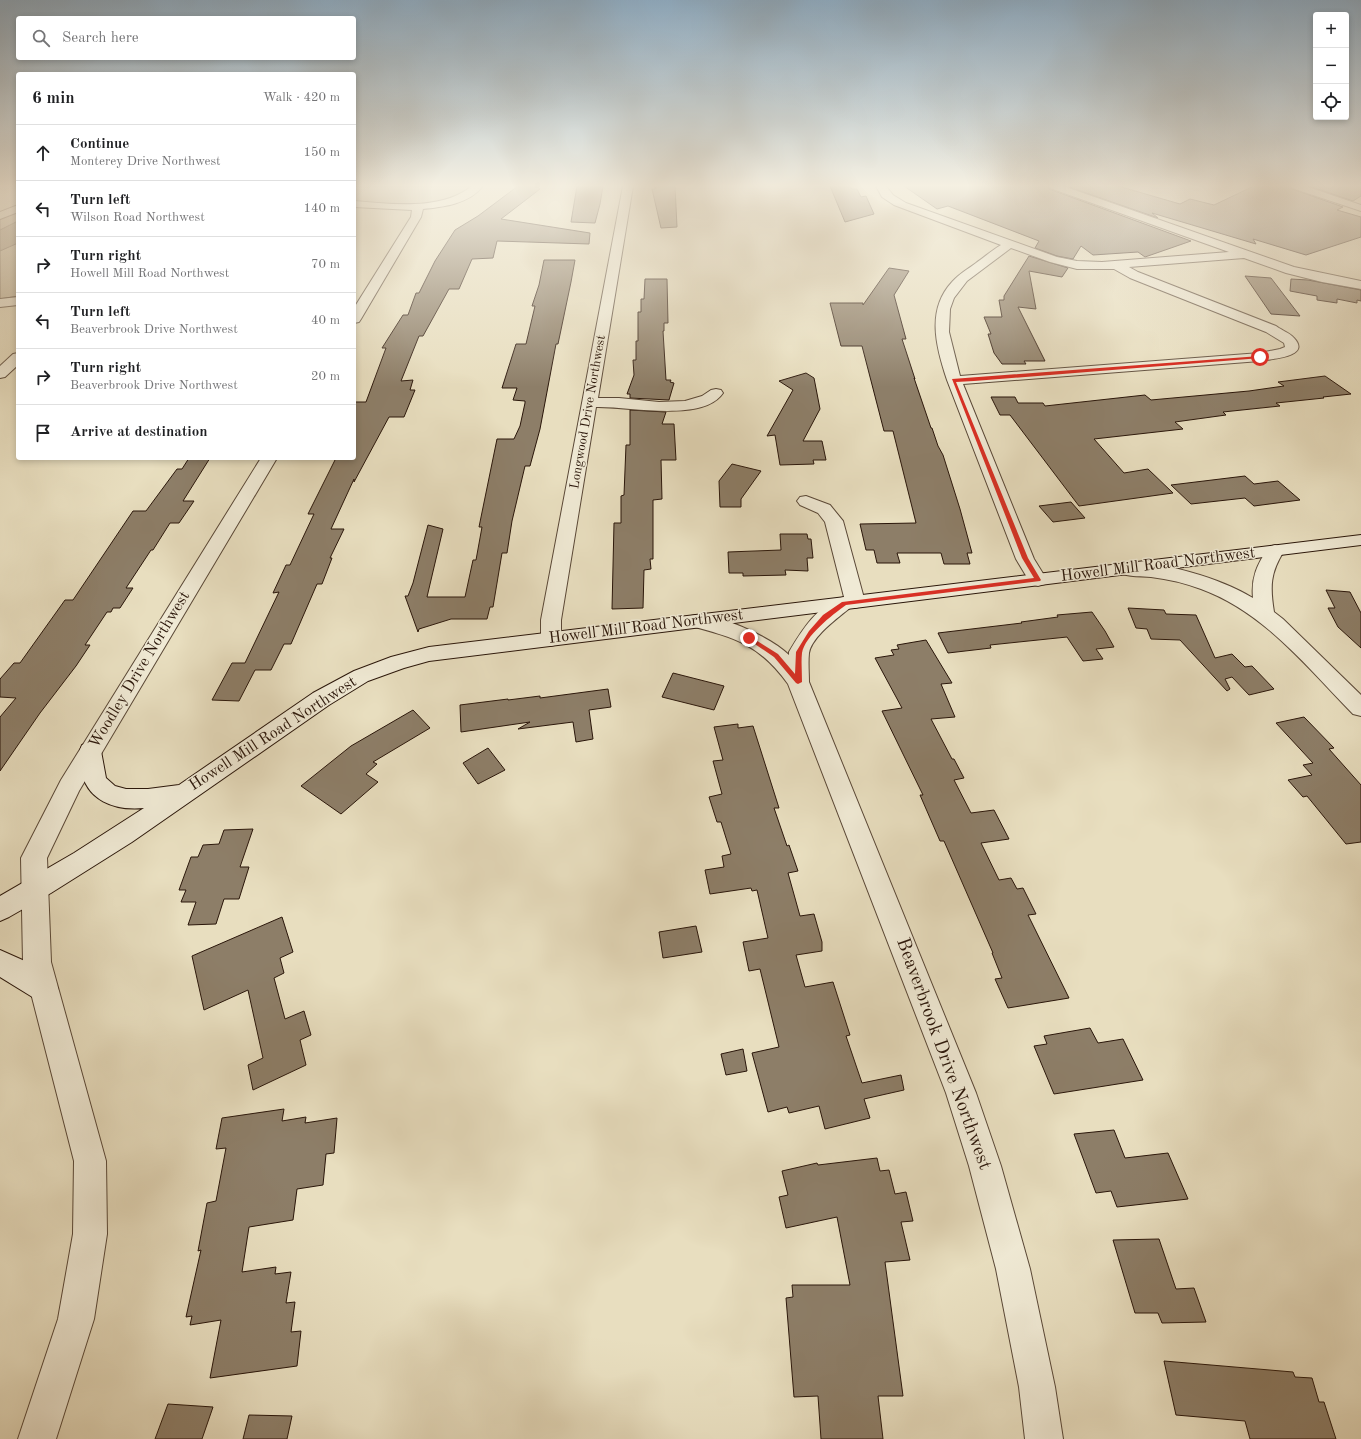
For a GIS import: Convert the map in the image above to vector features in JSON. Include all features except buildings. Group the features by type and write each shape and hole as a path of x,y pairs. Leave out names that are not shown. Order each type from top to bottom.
{"street":[{"path":"356,316 394,253"},
{"name":"Longwood Drive Northwest","path":"551,639 551,620 616,253"},
{"path":"995,253 964,277 954,287 946,299 942,313 942,330 946,354 954,380 1025,558 1038,580"},
{"path":"1037,253 1067,263 1089,266 1246,254 1306,274 1361,285"},
{"path":"954,380 974,380 1260,357 1284,354 1292,350 1292,345 1289,340 1271,329 1134,275 1116,265"},
{"path":"0,303 16,301"},
{"path":"0,374 16,359"},
{"path":"589,403 621,403 657,406 692,405 706,401 716,393"},
{"name":"Woodley Drive Northwest","path":"37,1439 76,1319 90,1234 90,1161 37,962 34,858 66,793 90,751 268,460"},
{"path":"806,501 824,510 834,521 850,602"},
{"name":"Howell Mill Road Northwest","path":"0,909 34,891 90,856 321,699 361,676 398,662 429,654 850,602 1130,570 1361,540"},
{"path":"1264,614 1262,576 1267,562 1275,551"},
{"path":"1130,570 1171,573 1203,582 1235,596 1264,614 1276,624 1361,708"},
{"name":"Beaverbrook Drive Northwest","path":"798,682 799,652 811,632 825,617 850,602"},
{"name":"Beaverbrook Drive Northwest","path":"698,621 732,630 755,641 776,655 798,682 961,1093 986,1166 1013,1269 1037,1387 1044,1439"},
{"path":"90,751 94,777 99,786 109,794 118,798 129,799 184,793"},
{"path":"0,964 17,971 44,989"}],"shaded area":[{"path":"0,253 16,253 16,296 0,299"}],"route":[{"path":"749,638 776,655 798,682 799,652 811,632 825,617 844,603 1038,580 1025,558 954,380 974,380 1260,357"}]}
